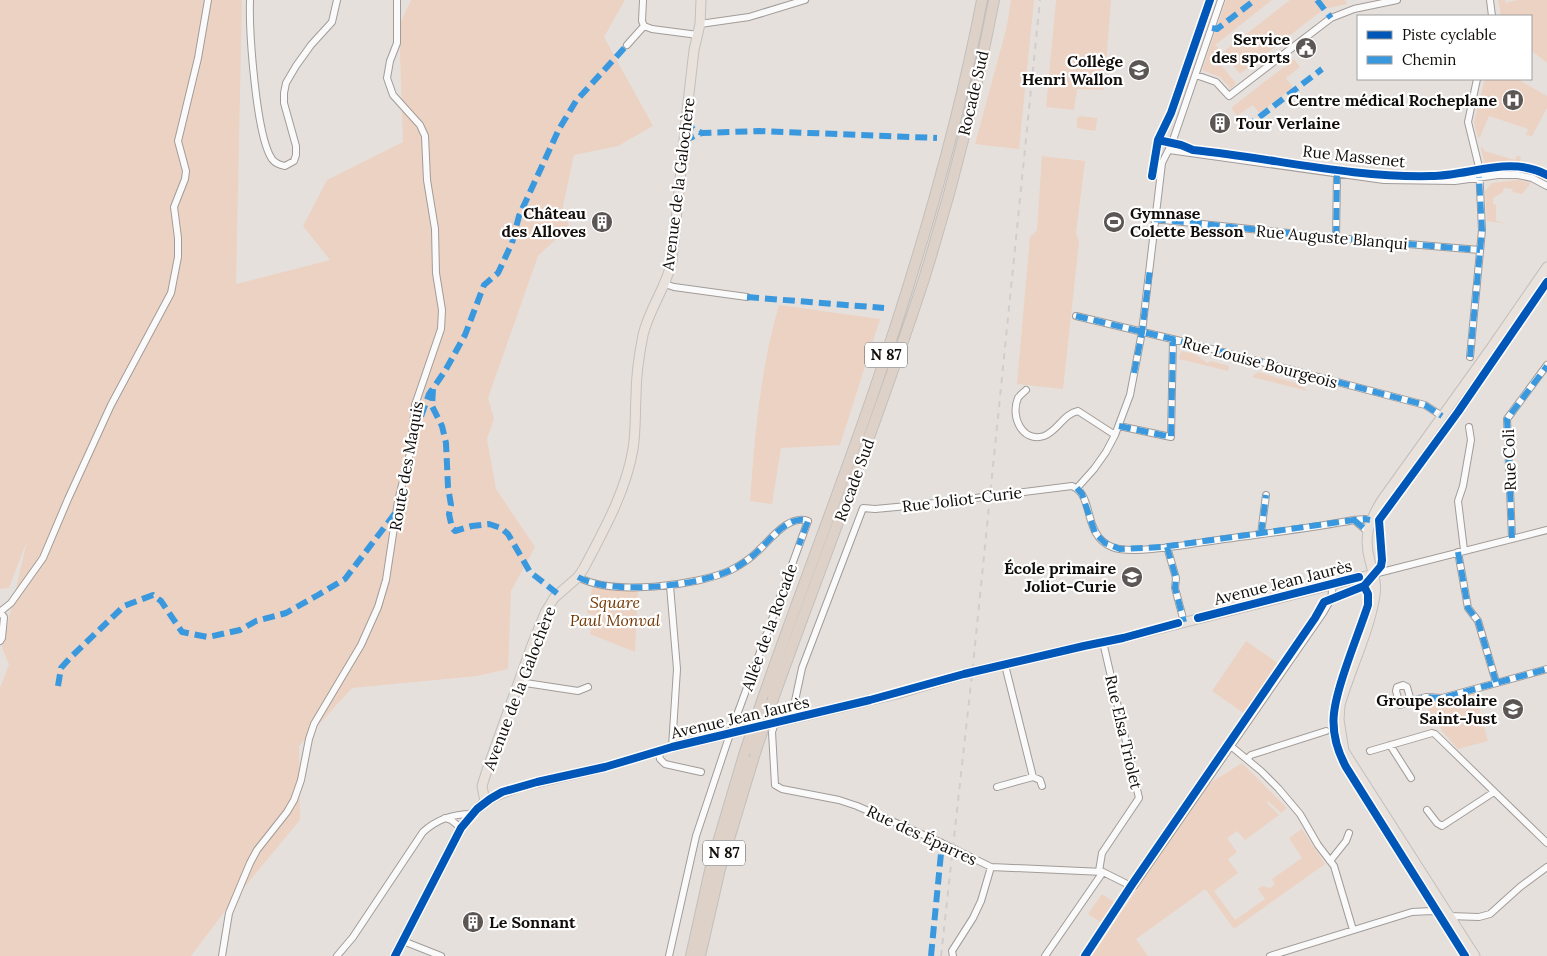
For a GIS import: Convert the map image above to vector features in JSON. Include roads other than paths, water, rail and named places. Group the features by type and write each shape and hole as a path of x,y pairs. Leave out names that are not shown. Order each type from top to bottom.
{"highway":[{"name":"Rocade Sud","path":"691,956 714,858 744,755 868,409 911,280 946,158 982,0"},
{"name":"Rocade Sud","path":"700,956 720,869 755,753 881,405 923,280 970,110 994,0"}],"main road":[{"name":"Avenue de la Galochère","path":"485,802 482,790 484,779 532,645 550,604 558,594 578,577 607,522 626,478 634,442 637,377 643,336 650,313 665,284 672,261 694,50 700,24 701,0"},
{"path":"1474,955 1344,751 1339,720 1340,705 1375,596 1374,574 1369,558 1367,531 1370,520 1382,500 1547,267"},
{"name":"Avenue Jean Jaurès","path":"395,956 461,828 485,802 502,792 613,765 658,750 897,694 964,674 1103,642 1374,574"},
{"path":"484,779 490,788 502,792"}],"street":[{"path":"0,641 4,617 0,612 11,603 43,558 111,405 129,368 171,293 178,257 178,238 174,207 185,179 186,171 178,141 198,58 208,0"},
{"path":"250,0 255,79 263,131 272,159 276,163 285,166 294,161 296,151 284,103 286,83 311,46 332,22 337,0"},
{"name":"Route des Maquis","path":"222,956 229,913 257,850 294,800 301,780 314,724 365,637 378,607 388,565 398,501 411,449 415,405 441,329 442,310 436,273 435,229 427,180 425,136 420,125 393,95 387,78 390,61 397,43 397,0"},
{"path":"643,0 642,21 644,26"},
{"path":"700,24 750,18 805,0"},
{"path":"1221,0 1169,150 1162,162 1142,332 1130,395 1115,435 1100,461 1078,488 1084,498 1092,527 1099,538 1105,543 1120,549 1134,550 1354,520 1370,520"},
{"path":"1196,75 1216,82 1229,96 1331,18 1354,9 1397,0"},
{"path":"1490,0 1492,15"},
{"path":"644,26 652,29 698,35"},
{"path":"627,45 644,26"},
{"path":"1470,357 1482,230 1477,158 1469,134 1468,122 1477,80"},
{"name":"Rue Massenet","path":"1169,150 1384,180 1455,181 1479,177 1518,175 1532,178 1547,186"},
{"path":"1336,238 1337,174"},
{"name":"Rue Auguste Blanqui","path":"1154,220 1480,250"},
{"path":"665,284 674,287 746,297"},
{"name":"Rue Louise Bourgeois","path":"1076,316 1173,339 1425,406 1442,416"},
{"path":"1119,426 1171,438 1173,339"},
{"name":"Rue Coli","path":"1512,538 1507,419 1547,366"},
{"path":"1026,390 1018,397 1016,416 1017,422 1025,434 1032,436 1046,435 1074,412 1078,411 1115,435"},
{"path":"1469,427 1471,440 1463,486 1458,500 1461,551 1468,608 1478,620 1496,682"},
{"name":"Rue Joliot-Curie","path":"795,718 795,701 802,668 863,508 876,509 918,505 1072,486 1078,488"},
{"path":"1261,534 1266,495"},
{"name":"Allée de la Rocade","path":"669,956 696,836 730,734 808,521 798,519 782,528 748,560 731,570 698,581 670,586"},
{"path":"1354,520 1367,531"},
{"path":"1374,574 1547,530"},
{"path":"1167,546 1176,578 1175,588 1184,622"},
{"path":"578,577 589,582 609,586 670,586 677,669 672,747"},
{"path":"1333,584 1331,599 1323,614 1232,747 1261,770 1287,798 1334,866 1353,930"},
{"name":"Rue Elsa Triolet","path":"1101,872 1102,853 1139,798 1103,642"},
{"path":"1005,665 1033,777"},
{"path":"1411,701 1426,697 1442,698 1547,669"},
{"path":"519,682 578,691 588,687"},
{"name":"Rue des Éparres","path":"775,723 772,732 775,785 782,789 857,806 942,843 991,867 1101,872 1131,886 1139,882 1232,747"},
{"path":"1247,759 1251,755 1326,731"},
{"path":"1370,751 1432,733 1435,734 1547,843"},
{"path":"1390,745 1411,778"},
{"path":"658,750 660,759 666,764 701,772"},
{"path":"997,787 1033,777 1040,780 1042,786"},
{"path":"1428,810 1436,824 1442,826 1494,792"},
{"path":"339,954 358,929 419,837 438,820 472,814"},
{"path":"445,818 452,820 461,828"},
{"path":"1330,860 1346,841 1349,833"},
{"path":"952,956 952,951 982,901 991,867"},
{"path":"1270,956 1412,912 1432,911 1448,916 1479,917 1490,914 1520,887 1547,867"},
{"path":"1045,956 1101,872"},
{"path":"402,941 441,956"}],"railway":[{"path":"941,956 973,665 1040,0"}],"place":[{"name":"Service des sports","path":"1306,48"},
{"name":"Collège Henri Wallon","path":"1139,70"},
{"name":"Centre médical Rocheplane","path":"1513,100"},
{"name":"Tour Verlaine","path":"1220,123"},
{"name":"Château des Alloves","path":"602,222"},
{"name":"Gymnase Colette Besson","path":"1114,222"},
{"name":"École primaire Joliot-Curie","path":"1132,577"},
{"name":"Groupe scolaire Saint-Just","path":"1513,709"},
{"name":"Le Sonnant","path":"473,922"}],"park label":[{"name":"Square Paul Monval","path":"615,611"}]}
